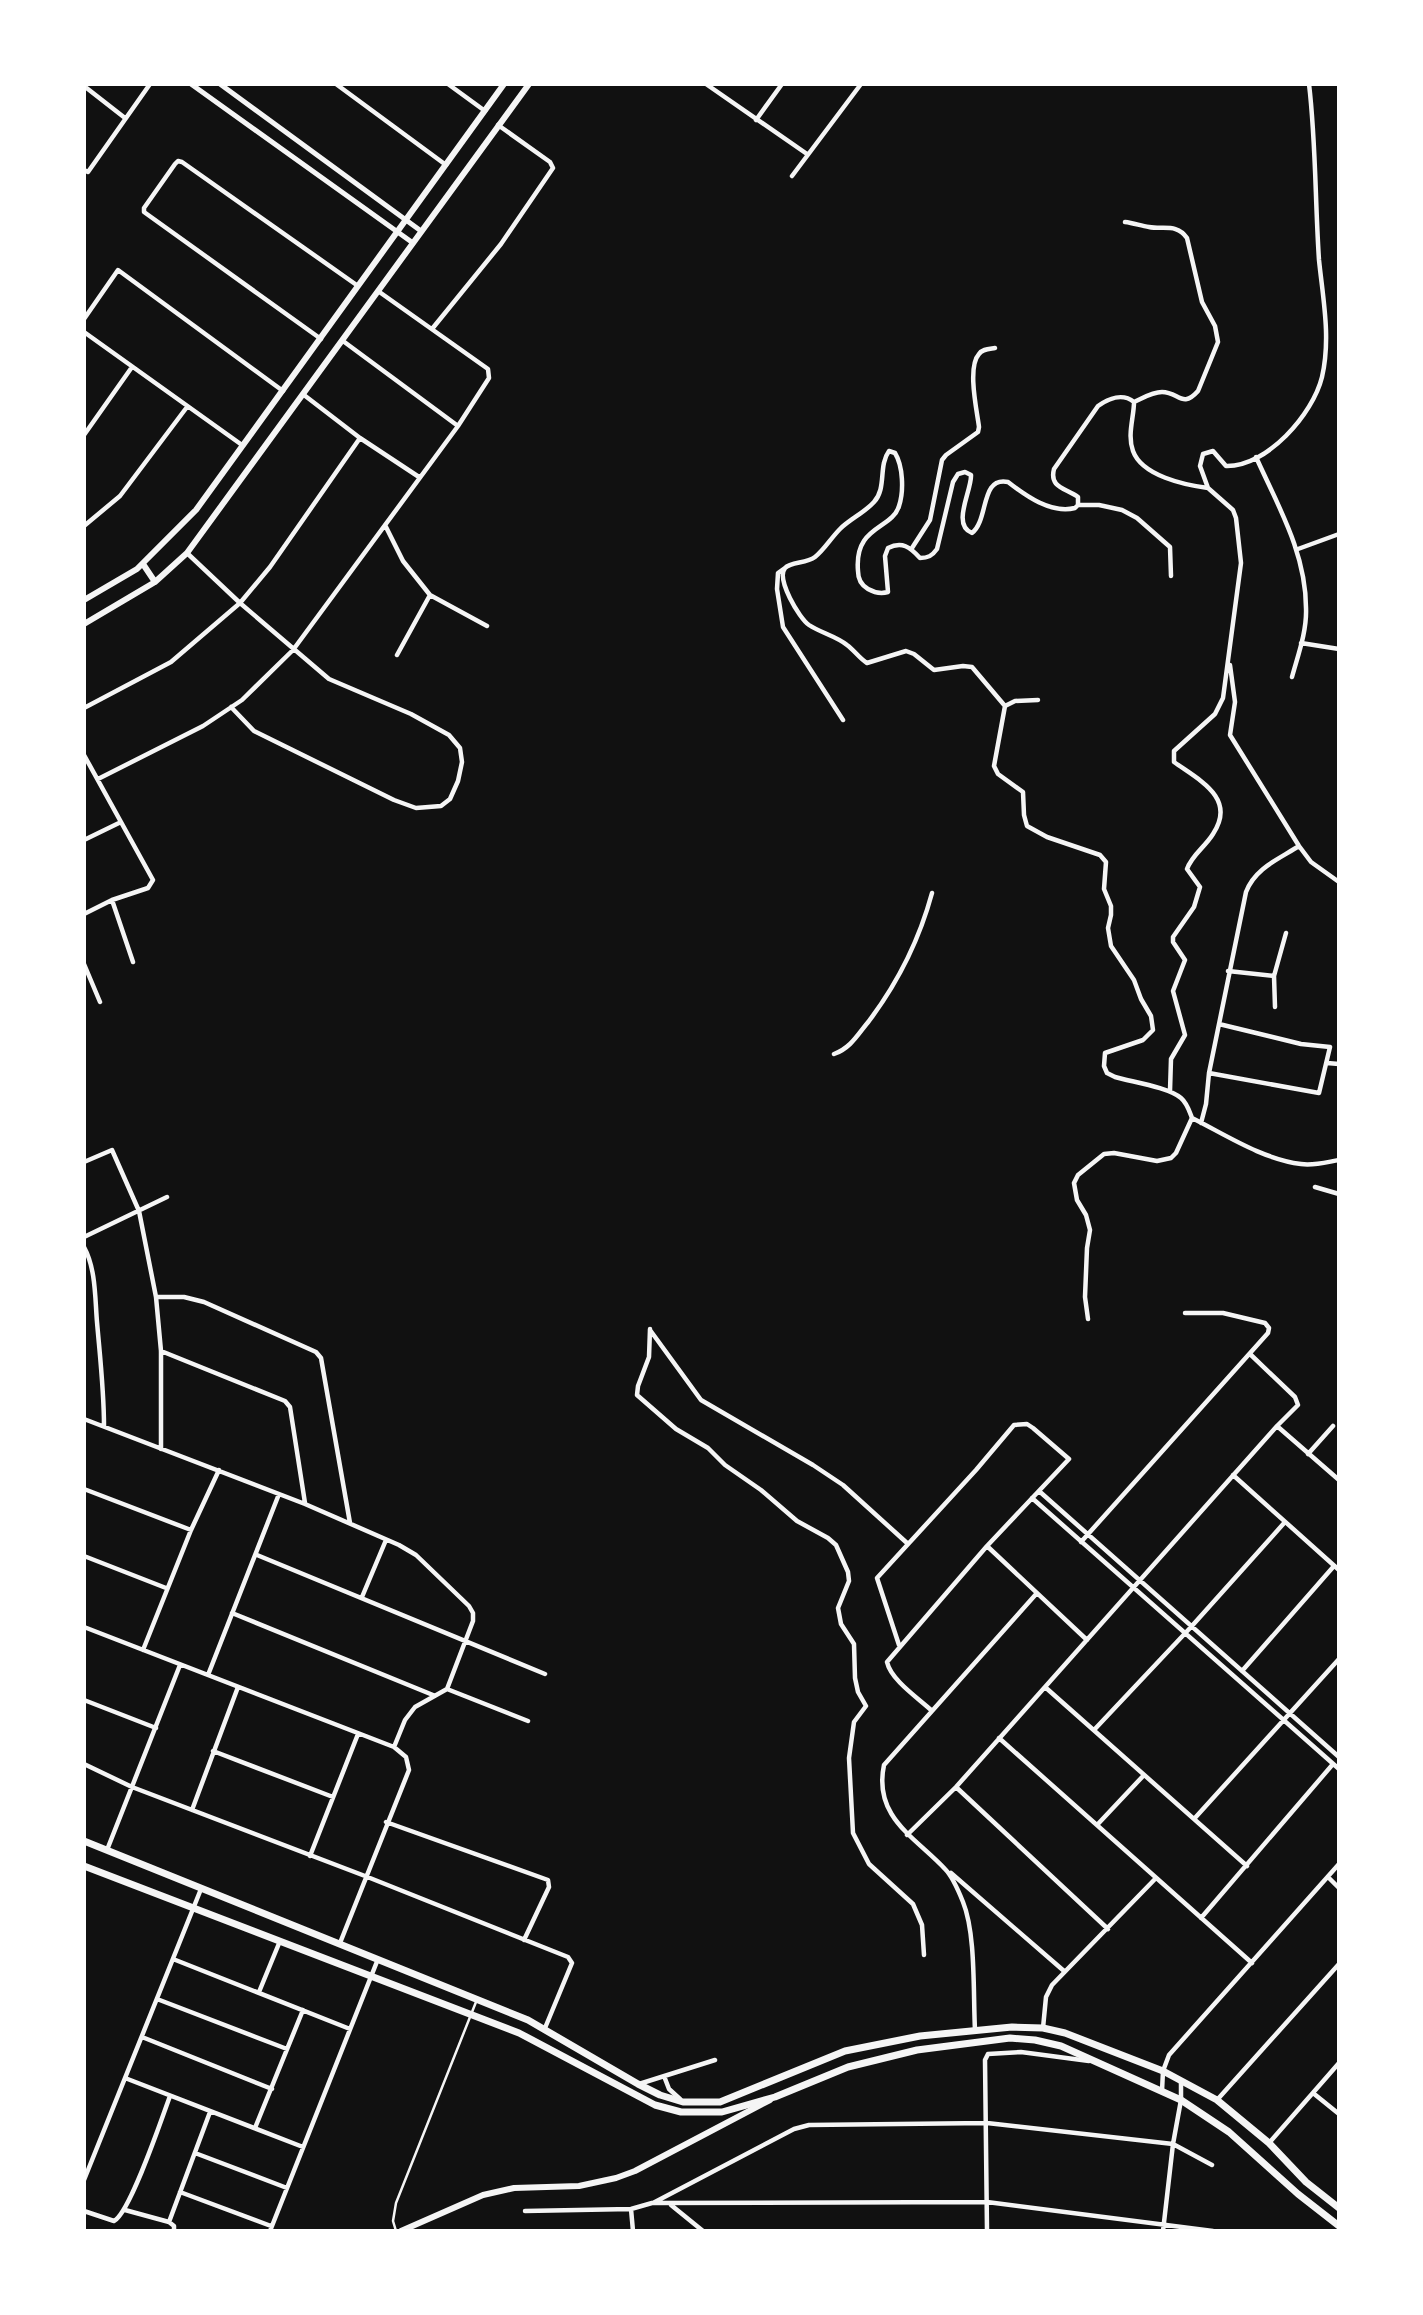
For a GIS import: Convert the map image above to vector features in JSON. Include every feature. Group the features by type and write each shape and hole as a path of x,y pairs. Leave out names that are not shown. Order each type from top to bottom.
{"main road":[{"path":"84,600 143,564 196,510 504,84"},
{"path":"84,624 155,582 187,553 529,84"},
{"path":"143,564 155,582"},
{"path":"84,1841 477,1998 545,2028 638,2084 683,2102 720,2102 845,2052 920,2036 1012,2027 1043,2028 1065,2033 1163,2071 1217,2100 1269,2143 1306,2182 1339,2208"},
{"path":"84,1866 519,2033 655,2105 681,2112 722,2112 775,2097"},
{"path":"399,2231 483,2195 514,2188 579,2186 616,2178 645,2166 775,2097 848,2067 917,2050 1010,2038 1061,2046 1181,2100 1229,2132 1298,2194 1339,2226"}],"street":[{"path":"86,171 150,84"},
{"path":"191,84 413,243"},
{"path":"220,84 421,231"},
{"path":"336,84 446,165"},
{"path":"448,84 485,111"},
{"path":"706,84 807,154"},
{"path":"756,120 782,84"},
{"path":"792,176 861,84"},
{"path":"1170,1092 1171,1059 1185,1035 1173,991 1185,960 1175,947 1173,937 1194,907 1200,887 1186,869 1213,835 1221,810 1218,798 1212,790 1174,762 1172,757 1174,751 1215,714 1223,698 1241,563 1233,510 1208,488 1200,466 1203,454 1213,451 1226,466 1234,466 1274,446 1292,431 1305,413 1318,390 1323,374 1327,331 1319,259 1309,84"},
{"path":"84,86 125,118"},
{"path":"432,329 501,244 553,168 550,162 499,125"},
{"path":"321,339 144,212 144,208 178,161 358,286"},
{"path":"1125,222 1149,228 1168,227 1183,232 1187,238 1202,302 1215,326 1218,342 1198,391 1192,397 1186,400 1158,392 1134,402"},
{"path":"84,319 118,270 283,391"},
{"path":"98,779 204,726 242,700 293,650 458,426 489,379 488,369 378,291"},
{"path":"84,332 243,445"},
{"path":"343,341 458,426"},
{"path":"912,548 930,520 942,460 978,432 975,361 983,350 995,348"},
{"path":"84,435 132,367"},
{"path":"304,396 419,477"},
{"path":"1078,505 1075,494 1062,489 1054,482 1054,469 1098,406 1121,397 1129,397 1134,402 1131,440 1132,450 1138,459 1154,472 1179,484 1208,488"},
{"path":"84,526 120,496 187,407"},
{"path":"84,708 171,662 240,603 270,567 360,438"},
{"path":"843,720 783,627 777,589 778,573 790,564 801,564 815,558 841,527 875,501 882,487 885,457 889,452 895,453 901,467 899,507 895,514 870,532 858,555 859,580 864,587 882,594 888,592 885,556 888,548 904,545 912,548 920,558 926,558 937,549 953,482 958,474 965,472 971,475 972,480 963,520 965,529 969,532 972,533 979,527 990,487 1005,480 1031,500 1054,506 1071,509 1078,505 1099,505 1121,510 1147,526 1170,547 1171,576"},
{"path":"1256,457 1298,549 1304,576 1307,611 1292,677"},
{"path":"385,525 403,561 430,595 487,626"},
{"path":"1298,549 1339,534"},
{"path":"187,553 240,603 329,679 411,714 449,735 460,748 462,762 458,781 450,799 441,806 416,807 394,800 254,731 231,708"},
{"path":"790,564 784,569 783,583 799,614 809,624 846,644 862,660 871,663 906,650 934,670 969,666 999,696 1005,706 994,766 998,774 1023,792 1027,826 1047,837 1100,855 1106,862 1104,889 1111,905 1108,929 1111,946 1134,980 1154,1023 1153,1030 1143,1040 1105,1053 1104,1066 1107,1073 1182,1098 1189,1107 1192,1118 1185,1136 1171,1158 1157,1161 1114,1153 1104,1154 1078,1175 1074,1183 1077,1200 1086,1215 1090,1230 1085,1282 1088,1319"},
{"path":"397,655 430,595"},
{"path":"1301,643 1319,648 1339,649"},
{"path":"1228,661 1235,702 1230,734 1299,846 1311,862 1339,882"},
{"path":"1005,706 1015,701 1038,700"},
{"path":"84,914 112,900 148,888 153,880 85,758"},
{"path":"84,840 121,822"},
{"path":"1202,1123 1228,971 1249,882 1260,870 1299,846"},
{"path":"834,1054 850,1046 897,982 924,920 932,893"},
{"path":"112,900 133,962"},
{"path":"1275,1007 1275,976 1286,933"},
{"path":"84,964 100,1002"},
{"path":"1228,971 1275,976"},
{"path":"1209,1073 1319,1093 1327,1063 1330,1047 1301,1044 1219,1024"},
{"path":"1327,1063 1339,1064"},
{"path":"1192,1118 1233,1140 1281,1159 1303,1165 1339,1160"},
{"path":"84,1162 109,1149 112,1150 139,1211 156,1297 161,1351 161,1449"},
{"path":"1315,1187 1339,1194"},
{"path":"84,1237 167,1197"},
{"path":"84,1247 88,1254 94,1286 104,1387 104,1426"},
{"path":"156,1297 184,1297 204,1302 316,1352 321,1358 351,1523"},
{"path":"1081,1542 1268,1333 1269,1328 1265,1323 1223,1313 1185,1313"},
{"path":"907,1543 842,1485 804,1459 701,1400 650,1329 649,1356 638,1386 638,1395 676,1429 708,1448 725,1465 761,1490 797,1521 836,1545 848,1572 849,1581 838,1608 841,1624 855,1644 855,1678 858,1692 866,1706 854,1722 849,1758 853,1833 869,1864 913,1904 922,1925 924,1955"},
{"path":"161,1351 285,1401 290,1407 305,1504"},
{"path":"907,1835 956,1787 1298,1405 1298,1401 1250,1354"},
{"path":"84,1419 351,1523 416,1555 469,1606 473,1620 447,1689 415,1707 394,1747"},
{"path":"899,1645 877,1578 1014,1425 1027,1424 1069,1459 987,1546 887,1661 888,1667 932,1710"},
{"path":"1277,1426 1339,1480"},
{"path":"1308,1454 1332,1426"},
{"path":"143,1650 166,1588 219,1471"},
{"path":"1233,1475 1339,1570"},
{"path":"84,1489 191,1530"},
{"path":"1039,1491 1339,1757"},
{"path":"208,1675 279,1494"},
{"path":"1032,1498 1339,1769"},
{"path":"1094,1730 1185,1634 1285,1521"},
{"path":"362,1597 386,1540"},
{"path":"987,1546 1087,1640"},
{"path":"257,1555 545,1674"},
{"path":"84,1556 166,1588"},
{"path":"1242,1671 1334,1566"},
{"path":"1037,1593 884,1765 881,1778 892,1817 907,1835 1064,1972"},
{"path":"232,1613 433,1695"},
{"path":"84,1627 394,1747 406,1757 409,1770 340,1943"},
{"path":"1194,1819 1338,1663"},
{"path":"106,1850 180,1665"},
{"path":"192,1810 238,1686"},
{"path":"1045,1687 1247,1866"},
{"path":"447,1689 528,1721"},
{"path":"84,1700 156,1728"},
{"path":"310,1856 358,1734"},
{"path":"999,1738 1252,1963"},
{"path":"213,1751 334,1797"},
{"path":"84,1764 132,1787 568,1956 572,1963 545,2028"},
{"path":"1201,1918 1333,1764"},
{"path":"1097,1825 1144,1775"},
{"path":"956,1787 1108,1929"},
{"path":"386,1822 548,1880 549,1887 524,1940"},
{"path":"1162,2091 1163,2071 1169,2055 1339,1864"},
{"path":"948,1871 970,1925 975,2029"},
{"path":"1328,1877 1339,1888"},
{"path":"1043,2028 1046,1997 1052,1985 1156,1878"},
{"path":"84,2180 202,1888"},
{"path":"259,1992 280,1941"},
{"path":"180,2192 270,2229 286,2188 298,2167 303,2147 379,1958"},
{"path":"173,1959 350,2029"},
{"path":"1217,2100 1339,1964"},
{"path":"157,1999 286,2049"},
{"path":"255,2128 303,2010"},
{"path":"142,2038 272,2089"},
{"path":"987,2231 985,2060 988,2054 1021,2052 1097,2062"},
{"path":"638,2084 715,2060"},
{"path":"1269,2143 1339,2063"},
{"path":"664,2076 669,2089 683,2102"},
{"path":"125,2078 303,2147"},
{"path":"1163,2228 1181,2100 1181,2081"},
{"path":"1313,2093 1339,2114"},
{"path":"84,2211 114,2221 120,2218 170,2096"},
{"path":"169,2222 211,2112"},
{"path":"525,2211 631,2209 652,2203 802,2126 987,2123 1173,2144 1212,2165"},
{"path":"195,2153 286,2188"},
{"path":"652,2203 987,2202 1163,2228 1213,2231"},
{"path":"670,2205 703,2231"},
{"path":"631,2209 633,2231"},
{"path":"125,2210 169,2222 174,2225 174,2231"}],"lane":[{"path":"399,2231 393,2221 396,2203 477,1998"}]}
